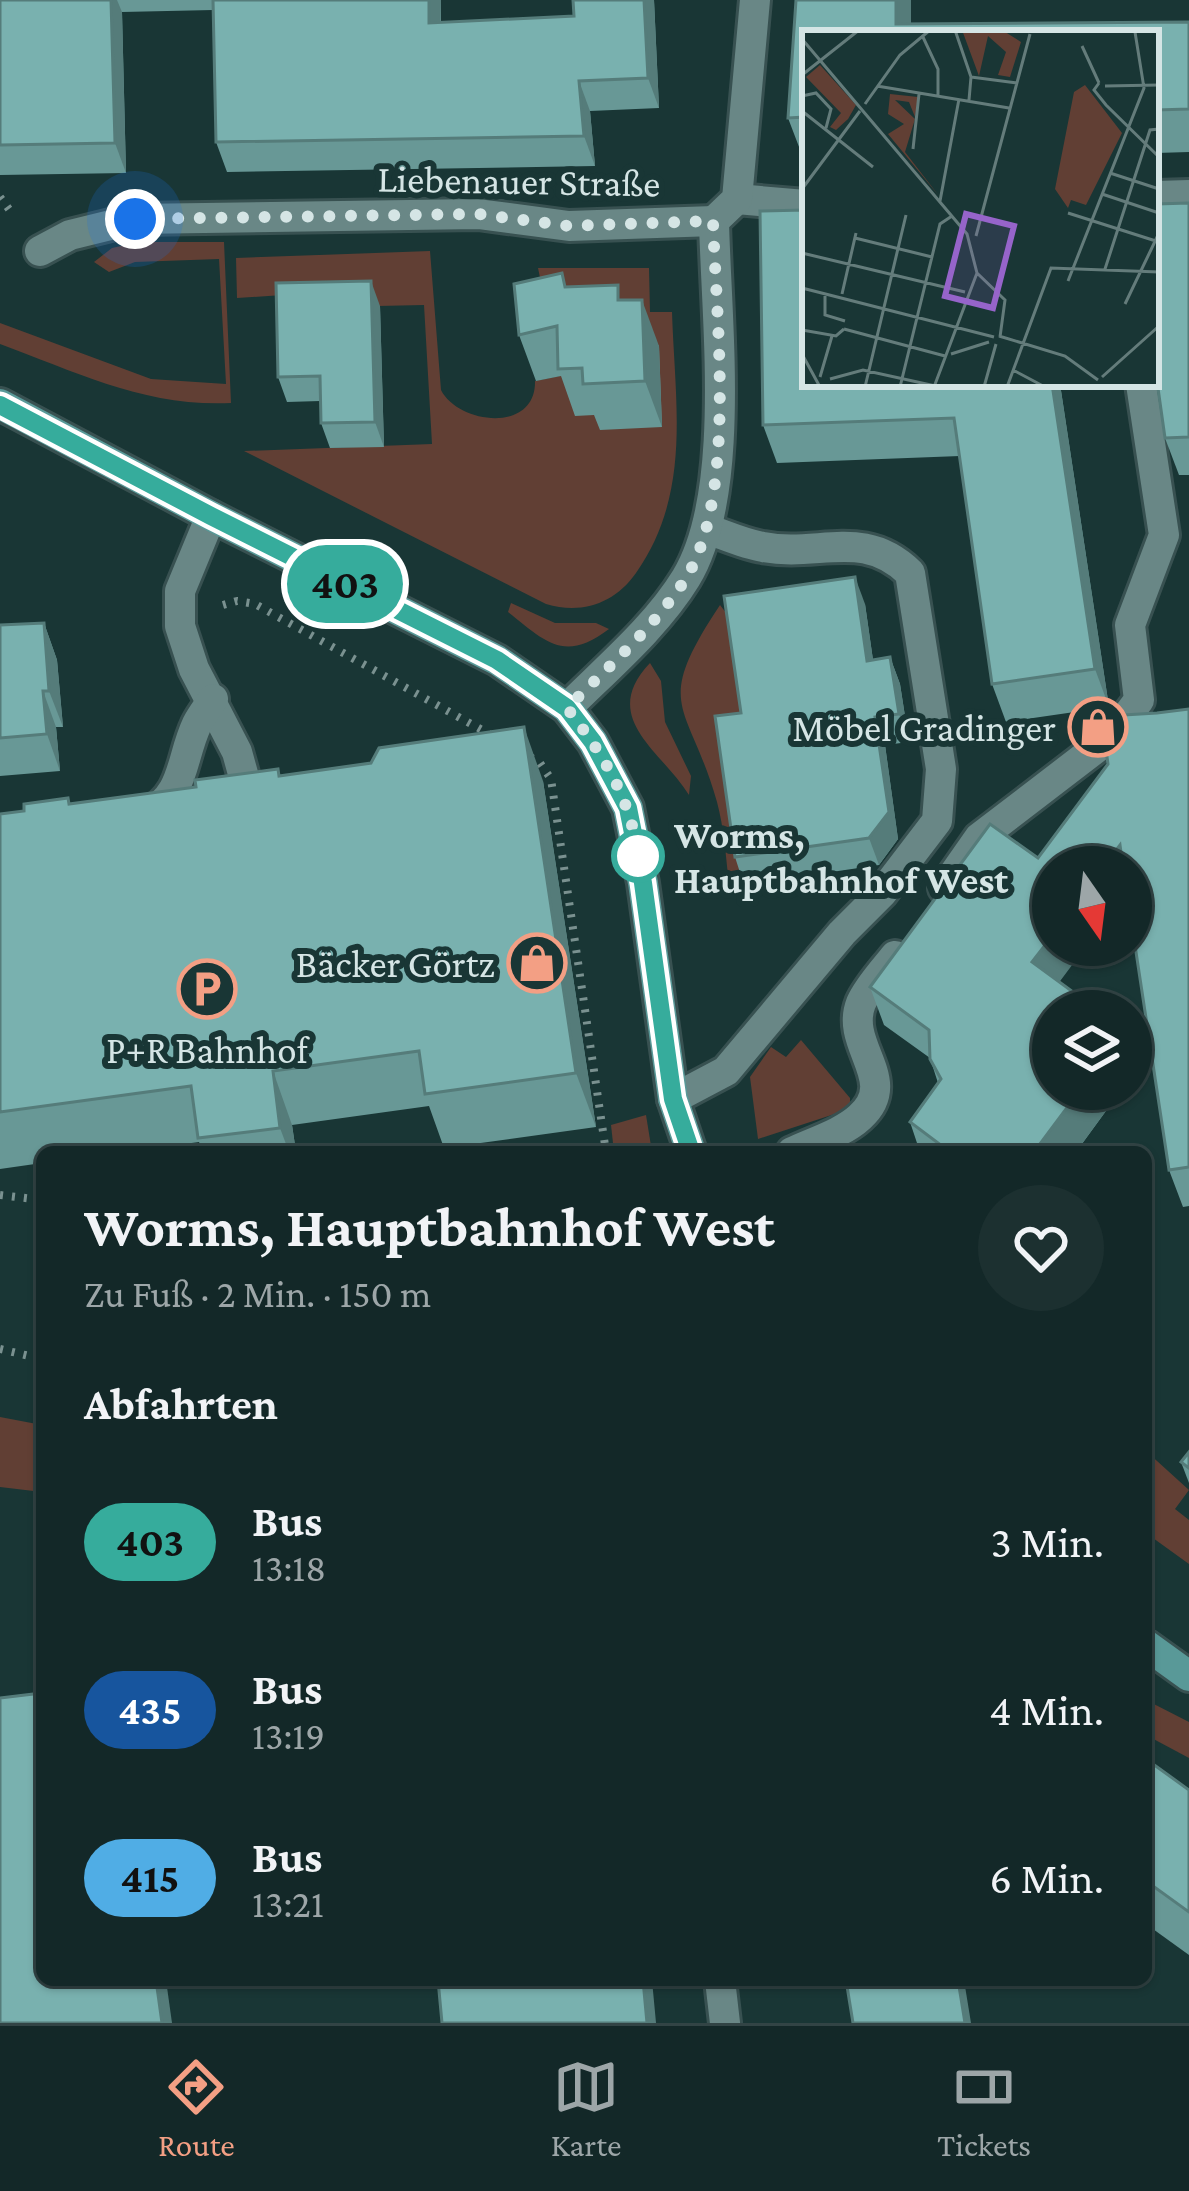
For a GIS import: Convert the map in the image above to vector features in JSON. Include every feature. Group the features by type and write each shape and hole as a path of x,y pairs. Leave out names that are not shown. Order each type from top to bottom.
{"street":[{"path":"567,708 684,581 707,529 718,456 713,221 736,199 755,0"},
{"path":"1159,196 1189,195"},
{"path":"736,199 802,205"},
{"name":"Liebenauer Straße","path":"40,250 70,235 135,219 478,214 569,226 713,221"},
{"path":"804,1146 857,1120 872,1104 878,1091 858,1032 861,1003 980,838 1112,736 1139,700 1130,625 1164,535 1141,387"},
{"path":"0,404 497,660 567,708 593,742 628,808 673,1099 689,1146"},
{"path":"211,516 180,591 180,626 185,648 237,752 250,799"},
{"path":"673,1099 727,1071 882,892 937,821 941,769 910,573 880,551 860,546 765,548 707,529"},
{"path":"112,825 160,808 176,790 196,726 213,699"},
{"path":"1152,1649 1189,1676"},
{"path":"721,1986 725,2023"}],"path":[{"path":"215,606 237,601 255,604 504,742"},
{"path":"522,752 540,763 551,779 605,1108 606,1146"},
{"path":"0,1195 36,1199"},
{"path":"0,1348 36,1357"}],"shaded area":[{"path":"139,242 224,242 231,403 141,394 0,344 0,323 151,379 226,384 219,259 135,262 109,272 94,262 112,248"},
{"path":"430,251 441,390 450,402 478,416 510,416 532,398 535,381 574,373 599,414 662,427 550,326 538,268 649,268 650,312 672,312 677,414 666,512 636,573 608,599 585,607 546,604 244,451 432,444 424,305 285,308 283,295 237,298 236,258"},
{"path":"511,603 555,623 596,623 609,629 580,645 556,644 508,612"},
{"path":"720,605 734,623 750,740 725,744 744,885 729,885 717,802 682,704 686,665"},
{"path":"650,663 661,681 665,722 691,776 689,795 632,717 630,700"},
{"path":"801,1040 850,1098 850,1109 758,1139 750,1077 771,1047 786,1057"},
{"path":"646,1115 651,1146 613,1146 611,1125"},
{"path":"0,1417 36,1424 36,1491 0,1487"},
{"path":"1152,1456 1189,1490 1175,1509 1189,1520 1189,1564 1152,1537"},
{"path":"1152,1703 1189,1722 1189,1758 1152,1738"}],"building":[{"path":"0,0 111,0 115,143 0,145"},
{"path":"213,0 429,0 429,23 574,16 573,0 644,0 648,78 579,81 584,136 216,142"},
{"path":"796,0 896,0 896,24 1189,22 1189,109 1159,110 1159,30 802,30 802,117 788,118"},
{"path":"1189,203 1189,437 1165,438 1158,387 1159,204"},
{"path":"802,210 802,387 1052,387 1095,669 992,684 954,418 763,425 760,211"},
{"path":"562,273 565,287 618,285 618,300 642,300 645,381 583,384 582,368 558,369 557,326 519,335 514,284"},
{"path":"371,281 375,422 321,423 320,376 278,377 276,283"},
{"path":"855,577 867,661 890,657 899,714 875,717 889,812 869,838 735,857 715,716 741,713 724,596"},
{"path":"44,623 47,734 0,738 0,625"},
{"path":"1189,709 1189,1167 1169,1170 1152,1058 1152,990 1142,990 1138,966 1152,966 1152,846 1047,846 1108,764 1102,721 1107,716"},
{"path":"524,727 576,1073 425,1094 419,1051 273,1071 280,1128 198,1138 191,1086 0,1112 0,814 24,811 24,804 68,798 69,804 196,787 195,780 278,769 279,776 371,763 379,748"},
{"path":"990,824 1032,854 1032,966 1070,990 1032,990 1032,1110 1065,1110 1038,1146 942,1146 910,1122 941,1079 930,1059 929,1030 870,987"},
{"path":"36,1694 36,1986 157,1986 162,2023 0,2023 0,1698"},
{"path":"1152,1763 1189,1790 1189,1912 1152,1885"},
{"path":"439,1986 644,1986 647,2023 442,2023"},
{"path":"847,1986 959,1986 965,2023 853,2023"}],"bus line":[{"name":"403","path":"0,405 497,660 567,708 614,776 628,808 673,1099 687,1146"}],"place":[{"name":"Möbel Gradinger","path":"1098,727"},
{"name":"Worms, Hauptbahnhof West","path":"638,856"},
{"name":"Bäcker Görtz","path":"537,963"},
{"name":"P+R Bahnhof","path":"207,989"}],"route":[{"path":"135,219 478,214 569,226 713,221 718,456 707,529 684,581 567,708 614,776 628,808 638,856"}]}
